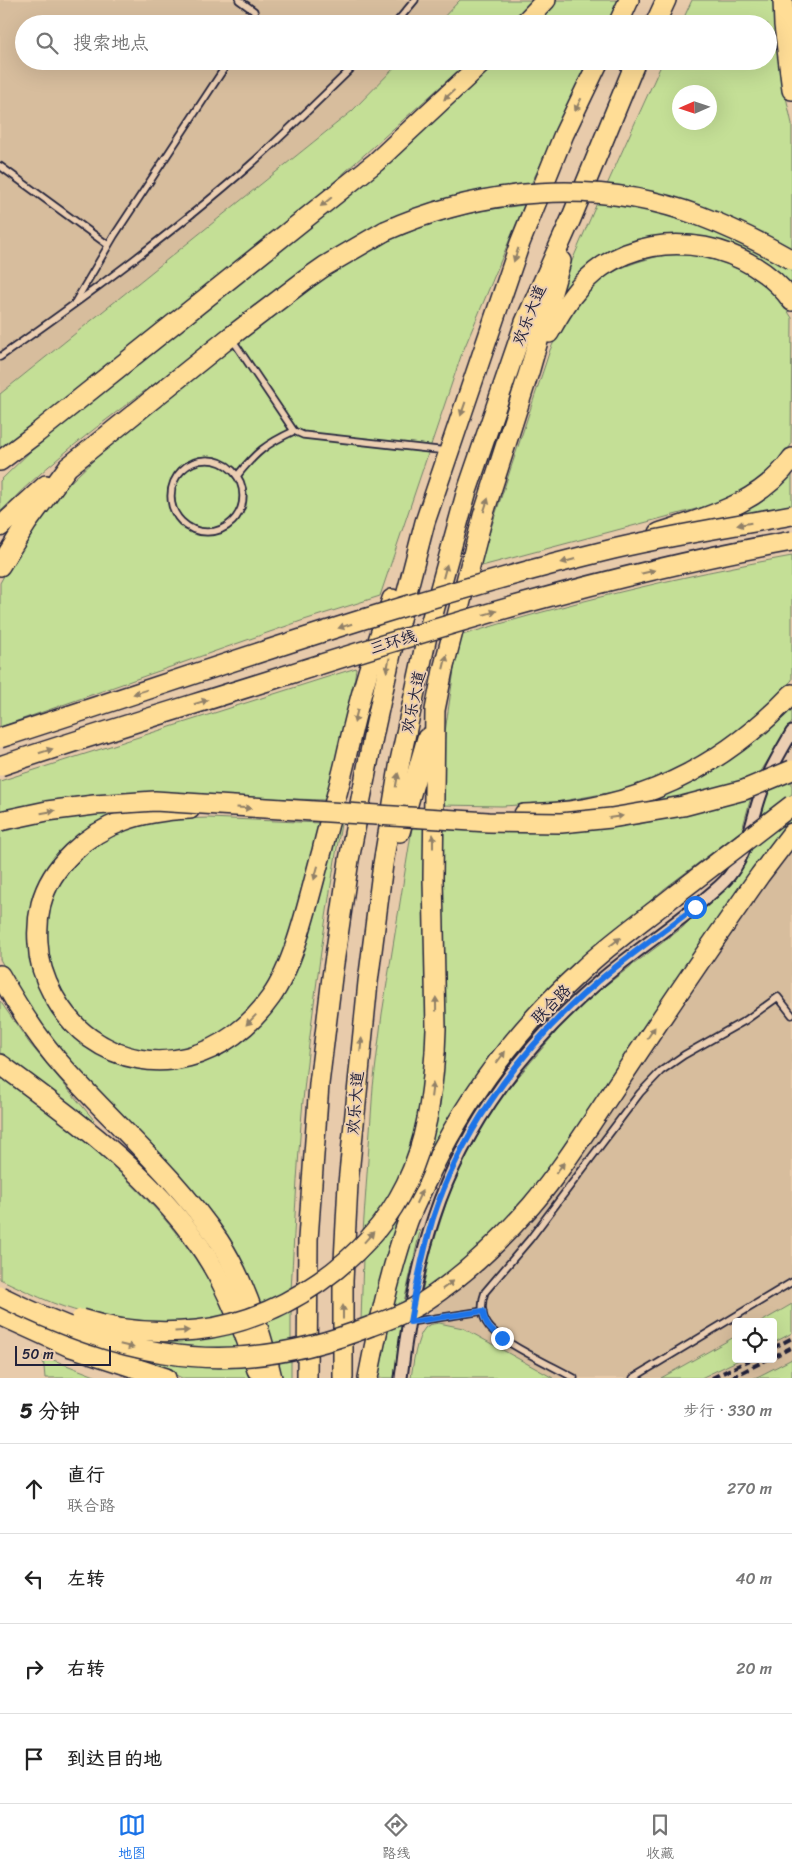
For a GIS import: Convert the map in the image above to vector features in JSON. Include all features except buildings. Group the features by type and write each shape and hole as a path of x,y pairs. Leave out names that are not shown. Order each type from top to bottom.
{"highway":[{"path":"532,15 546,0"},
{"path":"622,15 629,0"},
{"path":"659,15 666,0"},
{"path":"784,0 784,25 792,90"},
{"path":"0,461 376,162 474,70"},
{"name":"欢乐大道","path":"306,1378 308,1239 319,1084 349,860 391,654 425,522 520,243 564,134 595,70"},
{"name":"欢乐大道","path":"343,1378 343,1281 348,1184 368,982 383,864 400,761 427,636 466,494 525,322 632,70"},
{"path":"0,527 34,494 230,337 325,266 386,231 457,205 486,198 547,192 629,198 665,205 690,213 738,232 792,260"},
{"path":"383,864 398,839 435,710 442,670 483,516 558,277 570,219"},
{"path":"530,369 574,293 590,275 607,264 650,247 683,244 701,246 738,258 774,281 792,301"},
{"path":"0,474 37,433"},
{"path":"602,552 683,525 744,501 765,488 778,476 792,458"},
{"path":"0,566 27,523 68,467"},
{"name":"三环线","path":"0,738 411,605 518,573 650,541 792,516"},
{"path":"221,806 168,810 124,820 96,834 73,853 46,890 38,919 38,948 46,978 55,997 67,1014 85,1034 98,1044 120,1054 146,1061 177,1060 204,1052 221,1044 243,1029 271,997 286,969 297,937 316,872 364,683 397,581 425,522"},
{"name":"三环线","path":"0,766 414,635 526,602 654,570 792,541"},
{"path":"448,819 572,811 638,795 698,770 730,749 763,722 792,694"},
{"path":"0,1289 57,1312 97,1324 154,1332 197,1330 215,1327 256,1315 294,1297 324,1279 352,1255 383,1221 401,1193 415,1163 422,1141 432,1092 435,1052 435,710"},
{"path":"0,821 47,811 122,802 175,801 221,806 538,824 611,818 683,806 744,790 792,770"},
{"path":"368,1378 384,1300 409,1219 446,1142 475,1092 508,1048 558,993 606,949 792,805"},
{"path":"0,1296 36,1314 79,1331 121,1344 167,1354 215,1357 260,1355 314,1346 376,1324 424,1302 462,1274 502,1237 532,1205 576,1146 760,875 792,834"},
{"path":"0,975 25,1017 66,1070 157,1163 198,1212 220,1242 247,1299 262,1340 272,1378"},
{"path":"0,1064 74,1119 112,1151 164,1202 191,1234 221,1282 234,1308 260,1378"},
{"path":"0,1316 68,1346 166,1378"}],"street":[{"name":"联合路","path":"401,1378 424,1250 441,1197 462,1152 491,1101 545,1032 574,1003 611,971 695,907 732,873 742,853 762,791 776,758 792,732"}],"lane":[{"path":"239,0 254,11 255,15"},
{"path":"402,15 415,0"},
{"path":"73,306 108,245 223,70"},
{"path":"0,357 125,267 250,165 350,70"},
{"path":"0,166 108,245"},
{"path":"230,337 294,431 303,434 449,451"},
{"path":"237,476 264,447 294,431"},
{"path":"213,461 228,467 237,476 242,486 242,502 236,517 224,528 201,532 186,526 176,514 171,498 174,483 178,476 190,465 197,462 213,461"},
{"path":"574,1378 494,1333 486,1324 483,1311 482,1300 485,1292 530,1239 631,1104 661,1071 684,1055 746,1020 778,997 792,1015"},
{"path":"633,1378 792,1282"},
{"path":"410,1322 483,1311"}],"shaded area":[{"path":"0,0 460,0 446,15 15,15 15,70 392,70 352,111 0,394"},
{"path":"792,850 792,1304 768,1318 732,1318 732,1338 661,1378 553,1378 439,1323 432,1324 424,1329 435,1307 443,1298 512,1239 538,1212 565,1179 771,876"},
{"path":"792,1333 792,1359 759,1376 754,1378 701,1378 733,1363 777,1363 777,1341"}],"green space":[{"path":"460,0 532,0 518,15 446,15"},
{"path":"557,0 623,0 616,15 544,15"},
{"path":"692,0 776,0 784,88 792,124 792,251 606,187 659,70 777,70 777,15 685,15"},
{"path":"392,70 459,70 317,197 0,451 0,394 352,111"},
{"path":"489,70 588,70 530,186 497,189 432,203 393,219 354,240 268,298 97,427 47,468 0,512 0,481 41,441 379,170"},
{"path":"597,203 665,214 714,231 792,270 792,289 777,274 652,238 622,246 553,305"},
{"path":"524,205 461,356 380,596 301,621 0,727 0,583 18,550 58,494 99,455 237,343 334,271 379,245 427,225 478,211"},
{"path":"670,254 706,258 740,270 755,278 769,289 792,318 791,445 779,461 749,487 711,505 478,567 550,350 571,311 595,284 610,274 647,259"},
{"path":"792,474 792,505 741,514 777,490"},
{"path":"792,556 792,680 752,722 692,765 625,790 551,803 502,806 440,805 445,732 459,636 541,612 624,591"},
{"path":"356,668 353,691 326,800 160,795 0,813 0,781"},
{"path":"792,702 792,722 758,776 673,801 640,803 689,783 727,761 747,745"},
{"path":"792,779 792,794 759,818 769,789"},
{"path":"751,797 742,830 664,889 554,985 512,1029 499,1046 383,1272 370,1318 361,1321 363,1257 422,1162 439,829 546,832 610,828 681,816"},
{"path":"117,811 118,815 33,901 60,1020 170,1069 206,1061 222,1055 249,1035 261,1021 334,823 341,824 313,1009 306,1071 291,1291 257,1306 247,1283 48,1039 0,959 0,830 39,821"},
{"path":"792,814 792,821 768,848 543,1176 487,1239 456,1267 422,1292 431,1251 448,1197 464,1161 488,1117 503,1095 561,1026 594,994 682,928 732,882 745,863 753,845"},
{"path":"209,818 320,823 298,914 282,960 261,997 240,1021 222,1035 180,1050 147,1053 115,1042 98,1032 83,1020 70,1005 59,988 51,970 46,951 45,931 47,913 53,896 73,865 102,841 134,825 152,821"},
{"path":"412,828 426,828 426,1064 416,1132 405,1165 389,1195 363,1232 373,1087 382,1014"},
{"path":"0,1001 30,1044 94,1120 90,1123 0,1054"},
{"path":"0,1074 98,1153 157,1211 184,1243 207,1277 227,1315 206,1320 162,1324 117,1320 95,1316 53,1303 0,1279"},
{"path":"415,1230 420,1231 404,1302 388,1310"},
{"path":"792,1304 792,1333 777,1341 777,1318 768,1318"},
{"path":"291,1308 291,1342 270,1344 262,1322"},
{"path":"402,1322 394,1378 375,1378 384,1331"},
{"path":"439,1323 463,1328 553,1378 411,1378 415,1352 422,1332 428,1326"},
{"path":"232,1331 239,1348 202,1351 151,1341"},
{"path":"732,1338 733,1363 701,1378 661,1378"},
{"path":"43,1356 100,1378 45,1378"},
{"path":"147,1358 245,1364 250,1378 182,1378 147,1362"},
{"path":"291,1359 291,1378 278,1378 274,1361"},
{"path":"792,1359 792,1378 754,1378 759,1376"}],"railway":[{"path":"777,1346 792,1338"},
{"path":"777,1355 792,1347"},
{"path":"712,1378 744,1363"},
{"path":"731,1378 760,1363"}],"route":[{"path":"502,1338 494,1333 486,1324 483,1311 410,1322 424,1250 451,1173 491,1101 545,1032 574,1003 611,971 695,907"}]}
